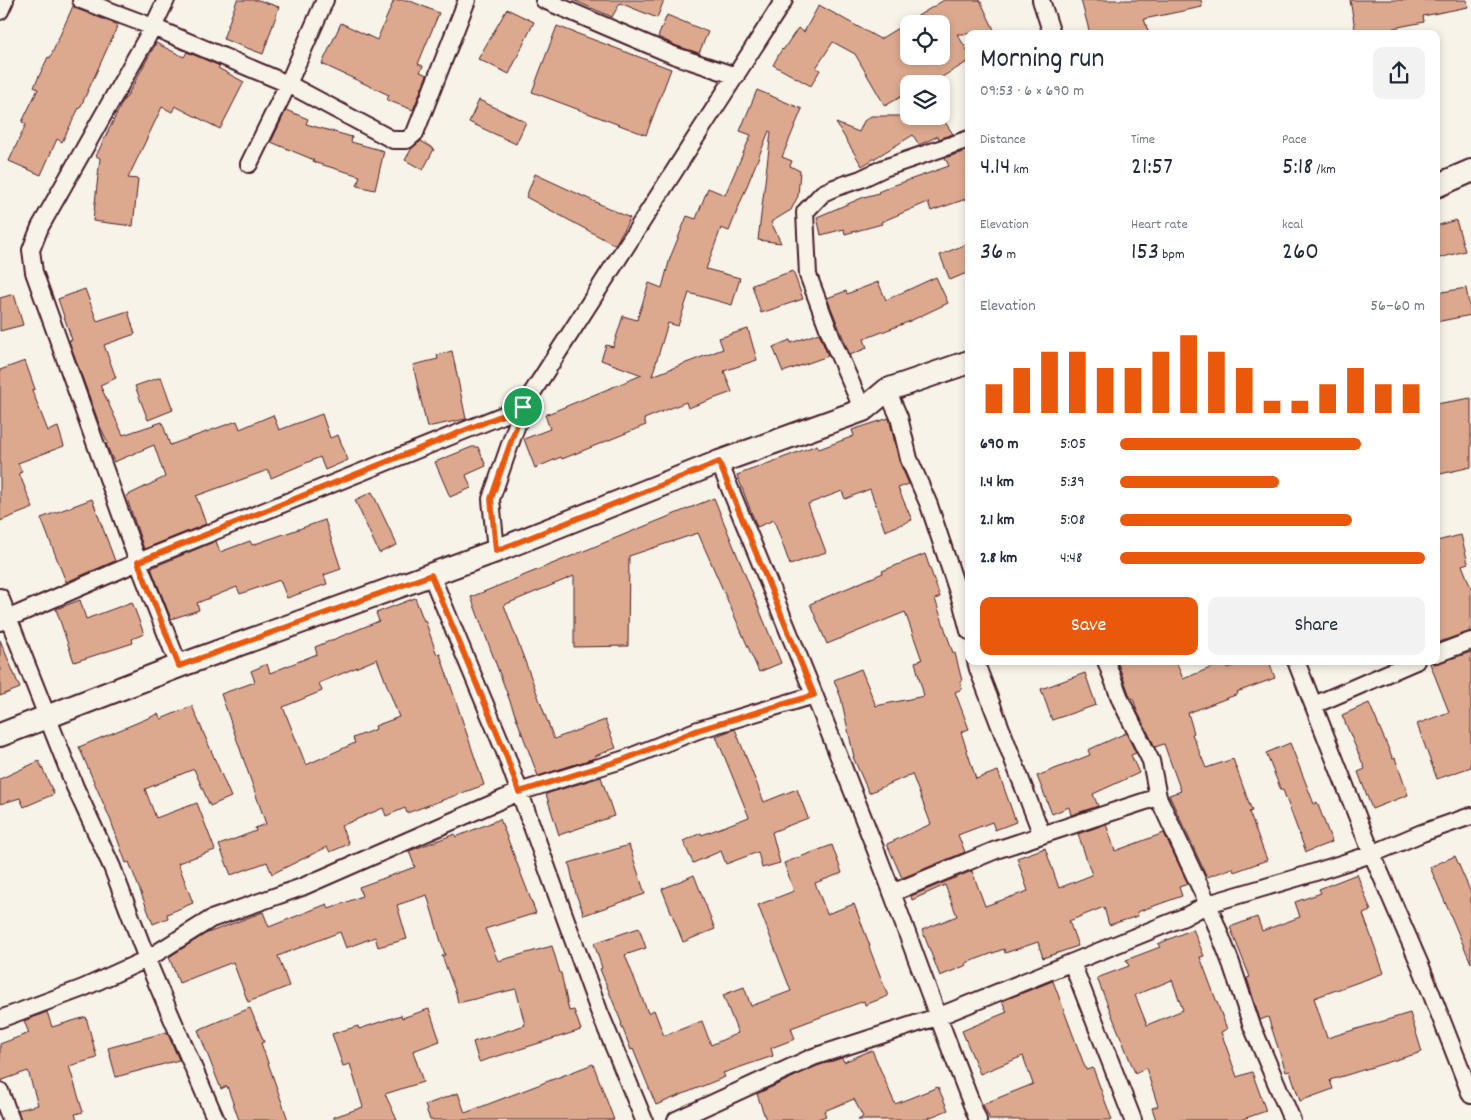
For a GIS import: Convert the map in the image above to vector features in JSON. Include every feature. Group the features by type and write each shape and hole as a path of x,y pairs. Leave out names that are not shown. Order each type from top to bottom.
{"street":[{"path":"0,11 5,0"},
{"path":"81,0 153,27 288,84 393,140 407,140 415,133 468,0"},
{"path":"166,0 153,27 40,227 31,250 34,272 138,562 179,666"},
{"path":"249,164 326,0"},
{"path":"544,0 673,55 736,76"},
{"path":"496,551 491,499 523,407 784,0"},
{"path":"1041,0 1051,30"},
{"path":"863,410 834,344 808,275 805,212 823,193 834,188 861,179 884,168 965,140"},
{"path":"1440,184 1471,171"},
{"path":"0,735 179,666 496,551 719,462 863,410 887,390 965,363"},
{"path":"887,390 899,417 909,459 928,505 965,616"},
{"path":"4,620 138,562 523,407"},
{"path":"719,462 892,893 978,1120"},
{"path":"431,575 505,752 599,1011 644,1120"},
{"path":"0,596 4,620 47,716 75,787 112,867 147,959 216,1120"},
{"path":"1440,653 1471,641"},
{"path":"978,665 1042,835"},
{"path":"1108,665 1121,701 1151,762 1158,797 1208,904 1231,963 1252,1026 1292,1120"},
{"path":"1298,665 1372,854 1421,967 1471,1095"},
{"path":"1314,705 1407,665"},
{"path":"0,1020 83,988 147,959 211,919 302,887 519,792 625,759 698,730 814,695"},
{"path":"892,893 996,850 1158,797"},
{"path":"676,1120 813,1057 938,1017 1184,918 1208,904 1372,854 1471,816"},
{"path":"1072,963 1133,1120"},
{"path":"0,1091 11,1120"}],"building":[{"path":"237,0 258,0 279,7 263,54 223,39"},
{"path":"394,0 408,0 439,13 418,64 423,66 420,72 427,75 413,110 387,100 389,95 322,64 341,23 377,40"},
{"path":"573,0 664,0 657,18 620,3 612,17"},
{"path":"944,0 980,0 994,30 965,30 965,34 957,34 965,47 965,63 945,75 900,75 900,97 885,106 855,54 833,42 816,68 820,70 811,86 773,65 782,49 798,28 804,32 819,5 880,39 900,27 900,65 950,65 950,15 919,15"},
{"path":"1081,0 1201,0 1202,7 1144,19 1148,30 1089,30"},
{"path":"1350,0 1467,0 1468,7 1423,16 1424,22 1393,28 1393,30 1355,30"},
{"path":"73,6 118,25 80,108 62,142 57,139 41,175 9,161 26,124 22,122 38,89 34,87 48,57 50,58"},
{"path":"507,9 534,22 509,74 478,59"},
{"path":"667,15 708,32 699,53 658,37"},
{"path":"557,26 671,69 646,135 532,92"},
{"path":"156,43 184,57 187,52 220,66 218,68 244,82 220,129 175,106 172,112 162,107 128,178 138,179 133,226 93,221 100,158 96,156 123,101"},
{"path":"757,90 802,109 782,157 792,161 790,166 800,171 798,196 791,210 771,222 781,243 758,240 771,132 769,131 729,231 721,228 706,269 740,278 732,305 689,293 678,326 668,323 652,376 723,349 719,338 748,329 757,360 724,371 732,392 688,408 686,402 644,419 646,425 535,468 524,439 550,429 545,415 642,375 601,360 606,345 613,347 623,316 637,320 649,283 662,288 670,258 687,216 696,219 708,188 725,195 751,135 740,131"},
{"path":"479,100 526,122 516,144 469,122"},
{"path":"286,110 308,119 306,124 352,137 351,142 384,151 375,190 357,186 360,176 313,162 314,160 271,142"},
{"path":"871,116 900,116 900,125 947,125 953,134 939,139 938,136 919,145 913,135 862,166 836,123 859,132 864,121"},
{"path":"421,141 434,149 423,170 405,160 412,148"},
{"path":"965,151 965,199 931,211 928,202 881,222 882,224 845,234 844,229 821,235 817,217 864,197 879,193 892,186 949,166 945,158"},
{"path":"535,174 630,218 615,245 526,197"},
{"path":"1456,220 1465,251 1440,258 1440,225"},
{"path":"965,245 965,274 950,280 940,255"},
{"path":"793,271 803,299 761,313 752,285"},
{"path":"936,277 948,303 908,322 864,339 867,348 850,355 827,298 846,291 847,294 878,282 886,300"},
{"path":"1466,288 1471,315 1440,321 1440,292"},
{"path":"85,289 97,321 128,311 135,334 104,345 116,378 100,385 123,435 162,422 170,445 237,421 240,429 273,415 279,430 322,414 330,438 338,435 348,460 325,470 320,457 271,478 268,470 196,496 206,524 144,549 126,496 165,477 154,445 114,462 106,444 108,443 69,341 72,340 58,299"},
{"path":"14,294 23,325 0,331 0,298"},
{"path":"819,333 828,356 783,372 773,347 790,340 791,343"},
{"path":"452,351 466,419 427,427 413,365 438,359 437,355"},
{"path":"25,361 35,389 32,390 48,431 58,427 64,446 18,463 22,472 19,473 33,508 0,521 0,370"},
{"path":"161,377 173,410 148,420 135,386"},
{"path":"1471,398 1471,467 1440,474 1440,403"},
{"path":"889,418 899,461 909,484 898,488 912,520 885,531 870,489 845,499 842,491 808,504 826,552 790,565 774,520 757,527 737,475 817,445 819,449 854,436 852,430"},
{"path":"472,447 478,447 486,466 466,475 471,488 450,497 435,462"},
{"path":"372,492 397,545 379,553 355,500"},
{"path":"714,498 781,663 759,672 698,533 629,556 628,646 574,647 574,576 504,605 554,739 605,720 616,748 595,756 595,758 538,776 471,597"},
{"path":"92,499 115,561 66,582 41,518"},
{"path":"325,520 341,569 324,575 327,584 287,598 280,580 240,594 237,587 197,603 199,610 171,619 151,568 216,541 220,552 250,541 252,545"},
{"path":"1461,535 1468,563 1462,565 1471,588 1471,631 1440,642 1440,556 1440,540"},
{"path":"925,554 940,597 935,599 953,653 955,653 962,681 960,682 962,689 955,692 969,729 961,732 976,779 998,771 1016,822 995,830 992,822 958,835 965,852 902,878 887,844 931,824 912,774 869,793 853,757 841,698 834,680 861,669 876,706 924,696 915,662 922,660 905,612 827,644 810,604 883,573 882,571"},
{"path":"415,598 437,655 440,654 484,785 407,813 405,808 386,816 383,808 341,826 349,844 330,852 327,847 272,874 267,862 231,875 219,845 256,831 255,828 266,824 221,694 255,682 251,671 267,664 270,673 317,654 315,647 379,621 376,613","holes":["377,659 399,717 375,726 376,729 353,738 355,743 306,765 283,707 322,691 319,683"]},
{"path":"80,600 86,619 132,602 144,634 132,639 133,643 74,662 56,609"},
{"path":"0,640 20,688 0,696"},
{"path":"1471,652 1471,767 1437,779 1417,724 1449,712 1431,665 1440,665 1440,663"},
{"path":"1118,665 1178,665 1183,679 1218,665 1226,665 1228,668 1236,665 1270,665 1275,678 1188,713 1194,733 1192,734 1206,768 1233,759 1252,811 1249,812 1267,860 1234,872 1233,868 1207,877 1169,795 1181,791 1164,744 1155,747 1137,711 1133,698 1131,699"},
{"path":"1085,673 1096,705 1052,720 1041,689"},
{"path":"1369,703 1393,759 1395,758 1408,795 1372,809 1358,772 1365,769 1342,715"},
{"path":"192,706 231,797 210,806 194,769 145,789 156,818 197,803 215,850 178,863 193,903 167,914 168,918 153,924 129,862 126,863 111,821 79,747 158,714 161,719"},
{"path":"735,729 764,802 797,789 808,818 772,832 780,863 762,868 758,852 726,864 721,851 693,863 683,841 749,817 716,736"},
{"path":"1126,733 1136,753 1131,755 1139,773 1093,794 1098,806 1071,815 1069,807 1052,814 1037,776 1090,755 1088,750"},
{"path":"1290,743 1314,804 1317,802 1332,842 1306,852 1283,790 1281,790 1266,753"},
{"path":"39,761 54,794 24,807 20,798 0,804 0,779"},
{"path":"601,777 614,816 559,835 546,794"},
{"path":"500,819 536,913 485,929 498,961 552,946 561,973 569,1011 574,1010 581,1030 479,1062 473,1042 525,1025 516,989 458,1003 442,956 445,955 427,895 397,905 407,939 378,947 375,937 346,948 340,932 278,956 289,986 248,1002 233,962 179,983 169,957 205,934 263,912 269,927 327,904 329,909 362,896 359,887 415,867 409,851 455,834 456,837"},
{"path":"1106,824 1115,851 1164,833 1188,884 1179,887 1182,896 1137,912 1138,916 1109,925 1104,907 1069,921 1078,946 1043,958 1038,942 1005,953 1004,949 966,963 967,965 940,976 922,930 957,916 945,885 912,900 911,896 972,871 985,906 1028,891 1017,858 1045,848 1059,888 1092,875 1078,834"},
{"path":"629,845 645,894 584,915 576,894 569,863"},
{"path":"832,845 842,873 815,883 827,914 854,904 888,996 865,1005 864,1001 791,1028 795,1039 771,1048 773,1056 723,1073 725,1077 656,1105 621,1024 600,969 602,968 594,943 639,928 646,948 625,955 648,1013 654,1010 664,1036 702,1021 711,1045 738,1033 723,995 744,987 751,1006 791,991 758,905 794,891 784,863"},
{"path":"1455,856 1471,893 1471,963 1430,867"},
{"path":"1357,874 1371,911 1363,914 1384,973 1314,998 1327,1038 1410,1013 1422,1052 1330,1080 1333,1089 1300,1101 1290,1071 1286,1072 1268,1017 1260,1020 1247,978 1250,977 1230,927 1257,917 1262,931 1300,917 1295,902 1321,893 1319,889"},
{"path":"694,875 715,929 683,942 662,889"},
{"path":"1193,929 1204,956 1200,957 1227,1029 1221,1032 1237,1077 1252,1072 1266,1111 1240,1120 1156,1120 1152,1108 1158,1106 1146,1068 1135,1073 1097,978 1129,966 1126,960 1160,947 1158,944","holes":["1172,980 1183,1010 1147,1025 1135,995"]},
{"path":"1053,981 1086,1070 1093,1068 1112,1120 990,1120 983,1104 1033,1084 1023,1056 980,1074 962,1031 1007,1012 1002,1001"},
{"path":"250,1008 264,1042 261,1043 288,1120 239,1120 227,1086 221,1089 198,1030"},
{"path":"429,1009 440,1041 413,1051 423,1082 385,1094 397,1120 334,1120 334,1117 363,1107 350,1064 343,1066 332,1034 358,1026 359,1029 401,1015 402,1018"},
{"path":"47,1012 52,1027 86,1017 97,1058 69,1066 83,1112 75,1114 77,1120 21,1120 18,1110 38,1105 28,1071 0,1081 0,1044 29,1033 24,1021"},
{"path":"167,1032 179,1060 116,1077 108,1048"},
{"path":"872,1050 895,1104 938,1087 948,1110 923,1120 858,1120 863,1117 854,1099 824,1111 826,1116 815,1120 766,1120 757,1094 817,1066 842,1058 844,1062"},
{"path":"593,1064 614,1120 430,1120 425,1105 458,1093 465,1113"}],"route":[{"path":"523,407 491,499 496,551 719,462 814,695 698,730 625,759 519,792 505,752 431,575 179,666 138,562 523,407"}]}
